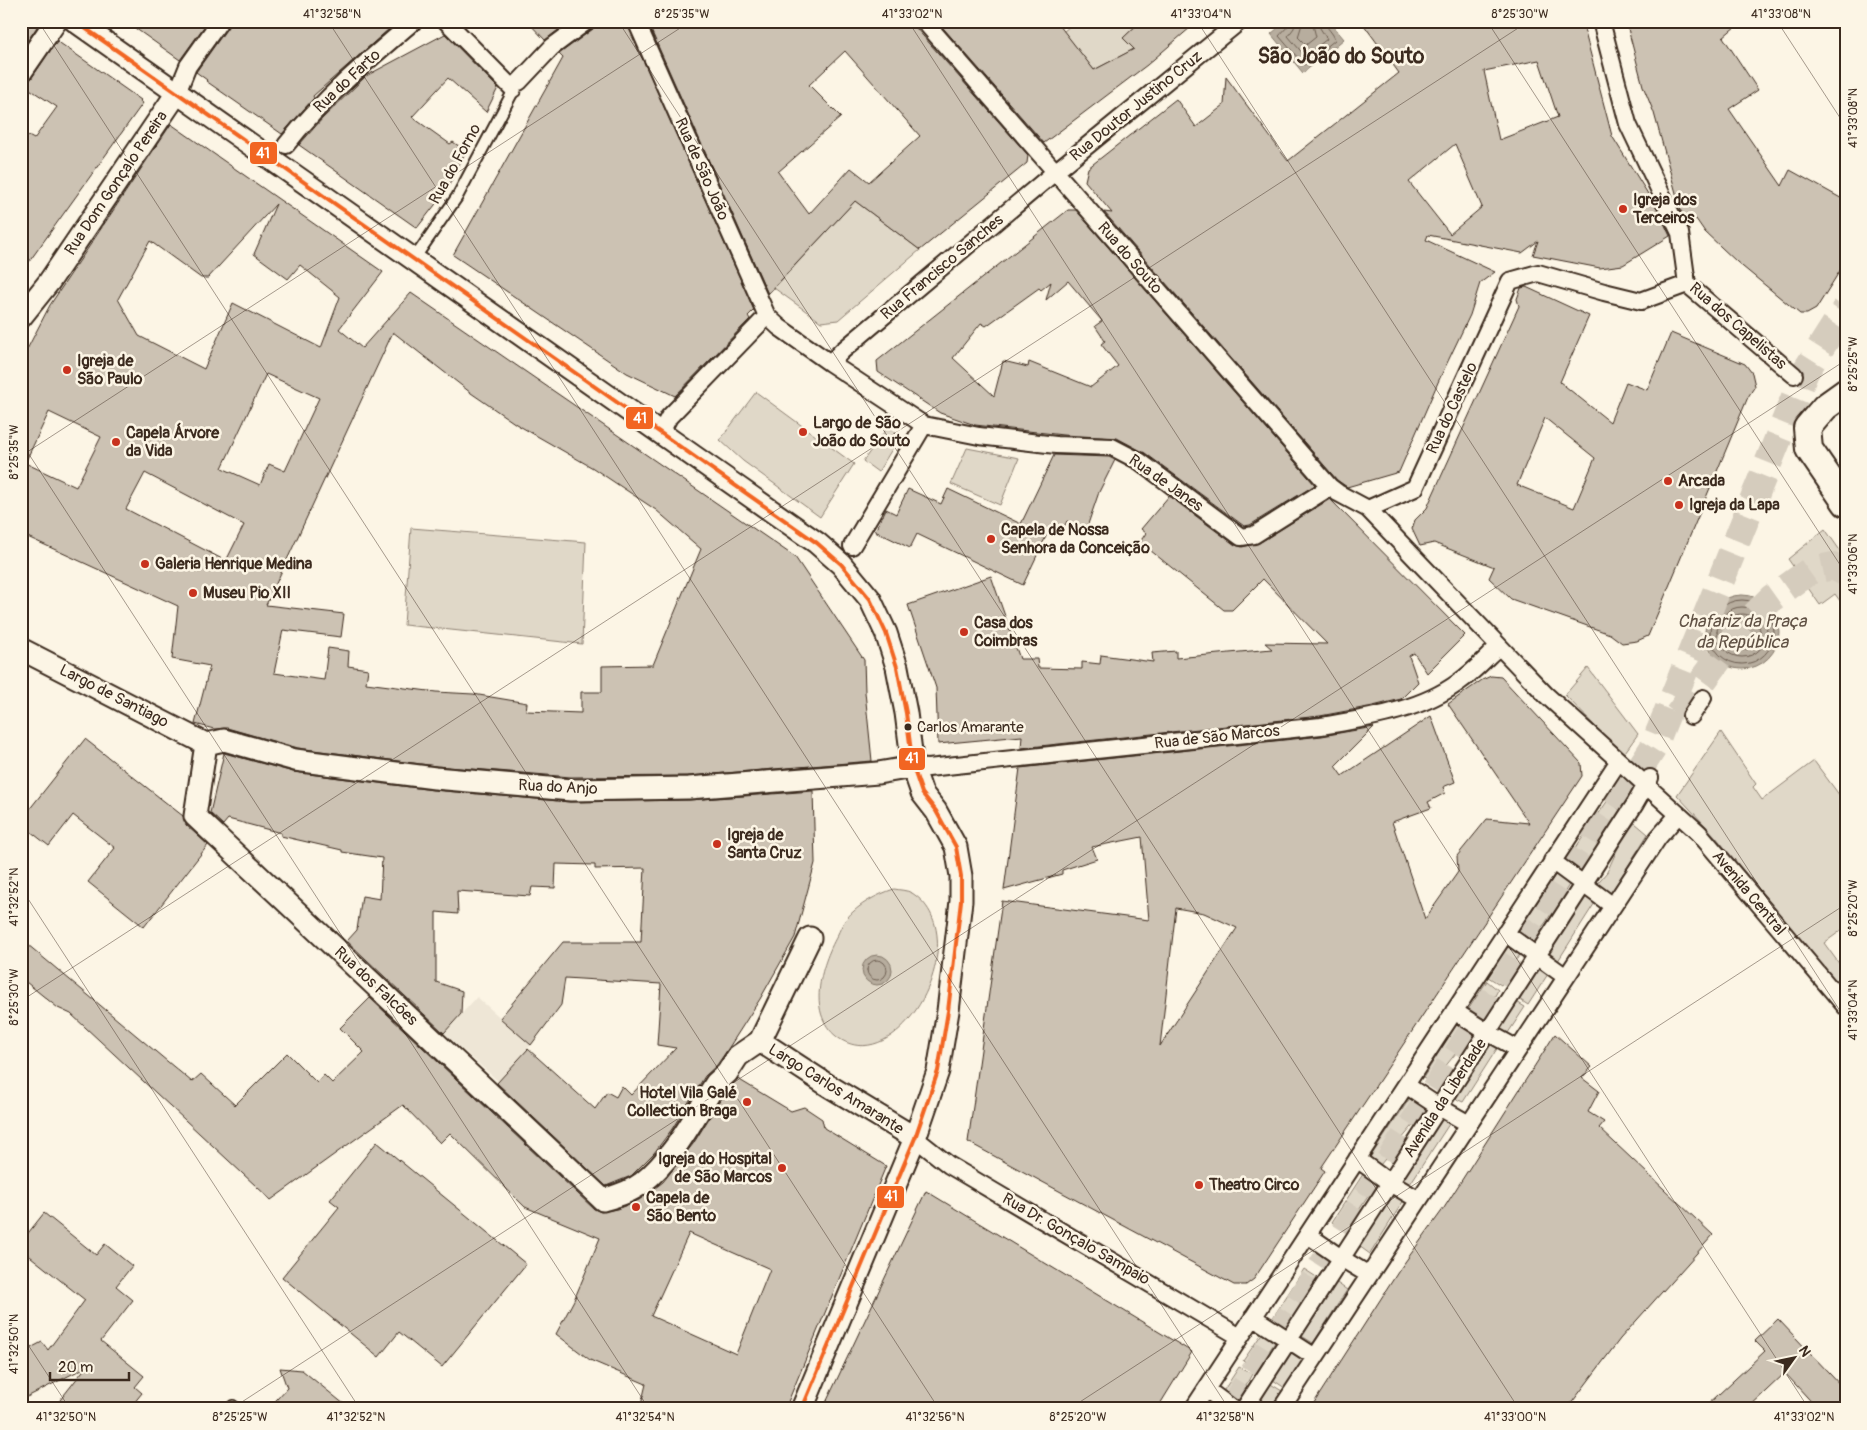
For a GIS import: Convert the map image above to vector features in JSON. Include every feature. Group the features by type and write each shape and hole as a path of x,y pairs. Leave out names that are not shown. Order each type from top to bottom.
{"street":[{"path":"21,72 56,21"},
{"name":"Largo Carlos Amarante","path":"75,21 817,543 841,564 870,599 886,633 897,667 906,713 913,768 922,793 936,812 956,846 961,876 961,901 948,1011 938,1071 915,1138 829,1086 760,1041"},
{"name":"Rua Dom Gonçalo Pereira","path":"25,304 49,282 177,93 188,66 220,21"},
{"name":"Rua do Farto","path":"286,145 308,117 414,21"},
{"path":"446,21 516,86 552,47 587,21"},
{"name":"Rua de São João","path":"636,21 773,322"},
{"name":"Rua do Souto","path":"924,21 1334,490"},
{"name":"Rua Doutor Justino Cruz","path":"1055,172 1240,21"},
{"name":"Rua dos Capelistas","path":"1601,21 1628,124 1680,233 1687,284 1794,375"},
{"name":"Rua Francisco Sanches","path":"830,363 1055,172"},
{"name":"Rua do Castelo","path":"1368,509 1415,488 1507,274 1538,273 1641,301 1687,284"},
{"path":"660,434 669,417 773,322 917,421 852,546"},
{"path":"1835,400 1807,428 1809,449 1846,503"},
{"name":"Rua de Janes","path":"917,421 979,436 1056,445 1112,447 1139,461 1241,537 1254,535 1334,490"},
{"name":"Avenida Central","path":"1334,490 1368,509 1546,695 1618,762 1648,781 1678,814 1699,833 1846,1007"},
{"name":"Rua de São Marcos","path":"913,768 1312,728 1377,717 1420,703 1459,682 1499,646"},
{"name":"Largo de Santiago","path":"21,649 206,744"},
{"path":"1691,716 1703,698"},
{"name":"Rua do Anjo","path":"206,744 224,740 295,760 435,778 571,790 688,788 878,773 913,768"},
{"name":"Rua dos Falcões","path":"206,744 195,816 603,1200 624,1194 641,1184 661,1166 716,1083 727,1073 738,1056 760,1041"},
{"path":"1193,1409 1618,762"},
{"name":"Avenida da Liberdade","path":"1244,1409 1583,885 1648,781"},
{"path":"1281,1409 1658,838 1678,814"},
{"path":"1552,861 1613,906"},
{"path":"1505,933 1566,977"},
{"path":"760,1041 810,938"},
{"path":"1454,1011 1518,1049"},
{"path":"1406,1085 1468,1124"},
{"path":"802,1409 915,1138"},
{"name":"Rua Dr. Gonçalo Sampaio","path":"915,1138 949,1165 1240,1337"},
{"path":"1357,1159 1418,1200"},
{"path":"1308,1235 1369,1275"},
{"path":"1253,1317 1315,1357"},
{"path":"1206,1389 1234,1409"}],"lane":[{"name":"Rua do Forno","path":"414,259 456,197 516,86"},
{"path":"230,1409 232,1406 237,1409"}],"shaded area":[{"path":"1066,21 1141,21 1123,38 1134,49 1094,70 1063,32 1070,26"},
{"path":"855,201 920,250 838,320 821,322 774,288"},
{"path":"756,392 854,464 820,517 743,461 720,440"},
{"path":"888,427 900,436 878,472 863,461"},
{"path":"967,448 1019,458 1000,505 951,484"},
{"path":"411,528 586,542 582,644 404,625"},
{"path":"1825,529 1846,559 1846,609 1835,594 1820,605 1788,559"},
{"path":"1588,668 1638,734 1623,755 1565,695"},
{"path":"1721,732 1756,784 1753,787 1762,800 1814,761 1846,804 1846,927 1824,943 1846,973 1846,995 1715,836 1677,795"},
{"path":"1608,800 1622,812 1578,874 1564,865"},
{"path":"1635,823 1648,834 1609,896 1594,887 1607,872 1623,837"},
{"path":"1558,871 1572,880 1546,922 1530,943 1517,933"},
{"path":"894,889 912,893 930,913 937,939 935,968 924,996 907,1021 887,1039 864,1046 840,1039 829,1029 819,1004 819,990 826,961 846,919 868,901"},
{"path":"1585,893 1596,901 1556,964 1544,955"},
{"path":"1508,946 1520,955 1511,966 1501,985 1488,977"},
{"path":"1538,966 1548,974 1528,1005 1516,997"},
{"path":"1487,981 1498,990 1483,1019 1468,1010"},
{"path":"477,997 531,1045 499,1082 444,1033"},
{"path":"1515,1001 1525,1007 1506,1036 1494,1029"},
{"path":"1457,1023 1473,1032 1444,1068 1435,1085 1423,1078"},
{"path":"1490,1038 1500,1044 1463,1102 1450,1096"},
{"path":"1412,1095 1425,1104 1416,1122 1380,1165 1369,1159"},
{"path":"1439,1114 1451,1121 1410,1184 1397,1177"},
{"path":"1365,1171 1379,1180 1345,1231 1332,1222"},
{"path":"1393,1192 1404,1200 1370,1254 1359,1246"},
{"path":"1304,1269 1318,1278 1286,1328 1272,1319"},
{"path":"1334,1281 1347,1290 1313,1343 1300,1335"},
{"path":"1265,1329 1278,1338 1256,1370 1243,1361"},
{"path":"1293,1349 1305,1356 1285,1388 1273,1380"},
{"path":"1239,1367 1252,1374 1236,1403 1222,1393"},
{"path":"1269,1383 1282,1391 1269,1409 1248,1409"}],"water":[{"path":"1286,21 1329,21 1344,39 1303,73 1271,34"},
{"name":"Chafariz da Praça da República","path":"1742,595 1756,598 1768,606 1776,618 1779,632 1776,646 1768,658 1756,666 1742,669 1728,666 1716,658 1708,646 1705,632 1708,618 1716,606 1728,598"},
{"path":"877,955 883,956 891,964 891,976 883,984 877,985 871,984 863,976 862,970 863,964 871,956"}],"building":[{"path":"21,21 29,21 37,27 21,50"},
{"path":"125,21 208,21 180,60"},
{"path":"230,21 398,21 313,96 314,98 282,134 196,72 228,27"},
{"path":"527,21 570,21 545,40"},
{"path":"597,21 626,21 754,310 748,316 750,319 675,396 627,373 453,255 563,58 559,54 593,29"},
{"path":"647,21 914,21 916,28 1028,155 1027,163 920,250 855,201 768,294","holes":["845,51 920,136 869,182 851,168 809,214 778,172 841,117 809,85"]},
{"path":"937,21 1056,21 1094,70 1134,49 1123,38 1141,21 1198,21 1147,65 1044,143"},
{"path":"1361,21 1582,21 1612,136 1658,210 1670,236 1623,265 1600,268 1533,255 1538,241 1522,253 1428,235 1426,240 1495,272 1480,283 1470,315 1399,472 1347,487 1337,480 1104,212 1112,213 1085,181 1088,168 1176,99 1196,127 1224,105 1226,77 1288,161 1399,73","holes":["1539,60 1558,117 1499,140 1484,71","1455,144 1482,207 1450,234 1409,182"]},
{"path":"1626,21 1742,21 1723,37 1758,90 1729,109 1782,186 1790,170 1846,201 1846,261 1816,309 1807,314 1800,314 1737,262 1705,232 1696,219 1687,225 1682,215 1654,113 1643,86"},
{"path":"445,34 498,88 486,112 448,78 412,117 450,144 453,142 466,151 446,191 417,228 299,145 322,119 366,76"},
{"path":"57,41 143,103 21,273 21,132 34,139 57,107 22,84 31,79"},
{"path":"171,124 383,272 339,329 362,348 411,293 795,557 864,660 865,692 872,761 688,776 571,777 436,766 298,748 227,728 214,729 195,724 210,666 172,659 178,606 21,534 21,361 50,305","holes":["276,204 254,254 288,279 300,265 340,297 321,348 233,303 204,369 139,336 118,299 150,241 201,278 208,278","393,332 471,393 516,424 593,468 656,510 701,549 653,665 602,666 602,692 581,692 581,713 526,711 527,703 473,694 436,692 366,683 368,669 348,666 349,651 328,648 324,680 274,673 283,630 341,637 344,614 266,605","266,374 319,398 285,471 269,464 260,485 222,468","49,412 101,437 76,487 25,463","145,473 244,525 226,561 126,509"]},
{"path":"1068,210 1076,210 1315,485 1250,525 1244,526 1145,453 1117,438 1063,435 975,425 940,413 878,372 877,361","holes":["1068,281 1102,321 1095,326 1105,341 1101,344 1118,366 1091,387 1029,362 1028,367 1003,361 994,396 953,358 981,323 986,326 1039,288 1041,290 1051,282 1046,300"]},
{"path":"1526,287 1589,316 1560,382 1610,422 1626,382 1647,390 1671,333 1745,364 1752,373 1755,386 1748,397 1648,636 1637,641 1622,643 1610,634 1511,599 1489,578 1494,567 1434,543 1420,546 1412,529 1415,520 1427,508 1519,306 1517,299 1521,288","holes":["1545,418 1595,458 1574,508 1517,485"]},
{"path":"1054,455 1109,457 1115,460 1099,492 1086,530 1067,521 1060,535 1049,530 1023,585 917,534 910,548 875,531 886,509 896,514 908,489 941,504 948,489 1021,524"},
{"path":"1169,496 1235,545 1242,547 1259,543 1330,499 1465,635 1427,673 1414,653 1409,656 1418,682 1401,699 1373,706 1320,716 1021,748 1022,736 938,744 936,688 908,605 991,576 1020,659 1037,659 1038,668 1082,669 1082,662 1100,664 1101,655 1153,662 1152,653 1176,651 1176,658 1272,649 1265,643 1327,644 1263,579 1232,610 1224,610 1140,542 1146,533 1141,529"},
{"path":"1491,676 1501,677 1581,763 1582,776 1321,1168 1325,1171 1254,1279 1246,1285 1234,1285 968,1142 1002,901 1149,920 1142,837 1092,847 1097,859 1062,870 1062,874 1004,890 1020,768 1322,736 1374,727 1335,766 1342,776 1431,716 1455,782 1443,787 1445,793 1428,802 1431,808 1392,822 1425,919 1458,872 1457,856 1487,819 1529,823 1448,704 1482,680","holes":["1176,908 1204,913 1237,928 1160,1046"]},
{"path":"85,739 183,816 186,825 208,845 144,927 88,882 115,848 73,815 49,846 21,824 21,820"},
{"path":"224,753 293,772 433,790 570,802 689,800 813,791 815,863 795,937 760,999 728,1049 717,1065 705,1076 672,1129 654,1153 631,1176 606,1186 497,1083 528,1049 595,1109 607,1092 616,1097 622,1086 631,1095 676,1048 657,1045 661,984 565,978 561,1005 531,1045 500,1018 563,942 641,942 645,868 595,869 595,865 556,864 555,888 532,887 530,896 457,891 458,914 436,912 436,982 462,991 461,1014 444,1033 347,941 357,930 362,896 380,899 382,858 342,852 342,850 281,836 281,833 228,819 223,825 210,813"},
{"path":"21,939 192,1082 201,1074 235,1105 287,1053 317,1083 324,1075 332,1083 364,1052 340,1028 370,998 594,1209 601,1212 617,1209 639,1200 663,1182 693,1144 726,1091 738,1079 791,1111 804,1107 822,1119 824,1128 886,1166 785,1409 640,1409 646,1384 590,1360 556,1334 574,1300 600,1238 525,1207 450,1133 440,1143 403,1105 271,1200 71,1014 58,1008 21,978","holes":["689,1233 770,1269 736,1354 651,1316"]},
{"path":"1555,1034 1592,1067 1582,1078 1599,1091 1588,1112 1604,1122 1599,1128 1713,1235 1620,1339 1567,1409 1310,1409 1400,1269 1444,1208"},
{"path":"377,1142 526,1264 442,1367 399,1332 379,1357 282,1277 339,1207 330,1200"},
{"path":"926,1191 1192,1352 1157,1409 823,1409"},
{"path":"44,1213 96,1255 105,1244 132,1266 116,1286 133,1300 101,1341 144,1376 135,1387 142,1393 129,1409 53,1409 86,1367 21,1400 21,1353 42,1342 48,1350 85,1300 21,1249 21,1242"},
{"path":"1778,1319 1846,1391 1846,1409 1818,1409 1785,1373 1747,1409 1703,1409 1765,1351 1755,1341"},
{"path":"280,1368 302,1370 350,1409 268,1409 287,1388"}],"tunnel":[{"path":"1231,1409 1653,748 1805,372 1846,308"},
{"path":"1678,715 1740,630 1772,598 1810,571 1833,566 1846,573"}],"transit line":[{"name":"41","path":"75,21 817,543 841,564 870,599 886,633 897,667 906,713 913,767 922,793 936,811 956,847 961,876 961,901 948,1011 938,1071 915,1138 802,1409"}],"place":[{"name":"Igreja dos Terceiros","path":"1623,209"},
{"name":"Igreja de São Paulo","path":"67,370"},
{"name":"Largo de São João do Souto","path":"803,432"},
{"name":"Capela Árvore da Vida","path":"116,442"},
{"name":"Arcada","path":"1668,481"},
{"name":"Igreja da Lapa","path":"1679,505"},
{"name":"Capela de Nossa Senhora da Conceição","path":"991,539"},
{"name":"Galeria Henrique Medina","path":"145,564"},
{"name":"Museu Pio XII","path":"193,593"},
{"name":"Casa dos Coimbras","path":"964,632"},
{"name":"Carlos Amarante","path":"908,727"},
{"name":"Igreja de Santa Cruz","path":"717,844"},
{"name":"Hotel Vila Galé Collection Braga","path":"747,1102"},
{"name":"Igreja do Hospital de São Marcos","path":"782,1168"},
{"name":"Theatro Circo","path":"1199,1185"},
{"name":"Capela de São Bento","path":"636,1207"}],"district":[{"name":"São João do Souto","path":"1341,56"}]}
